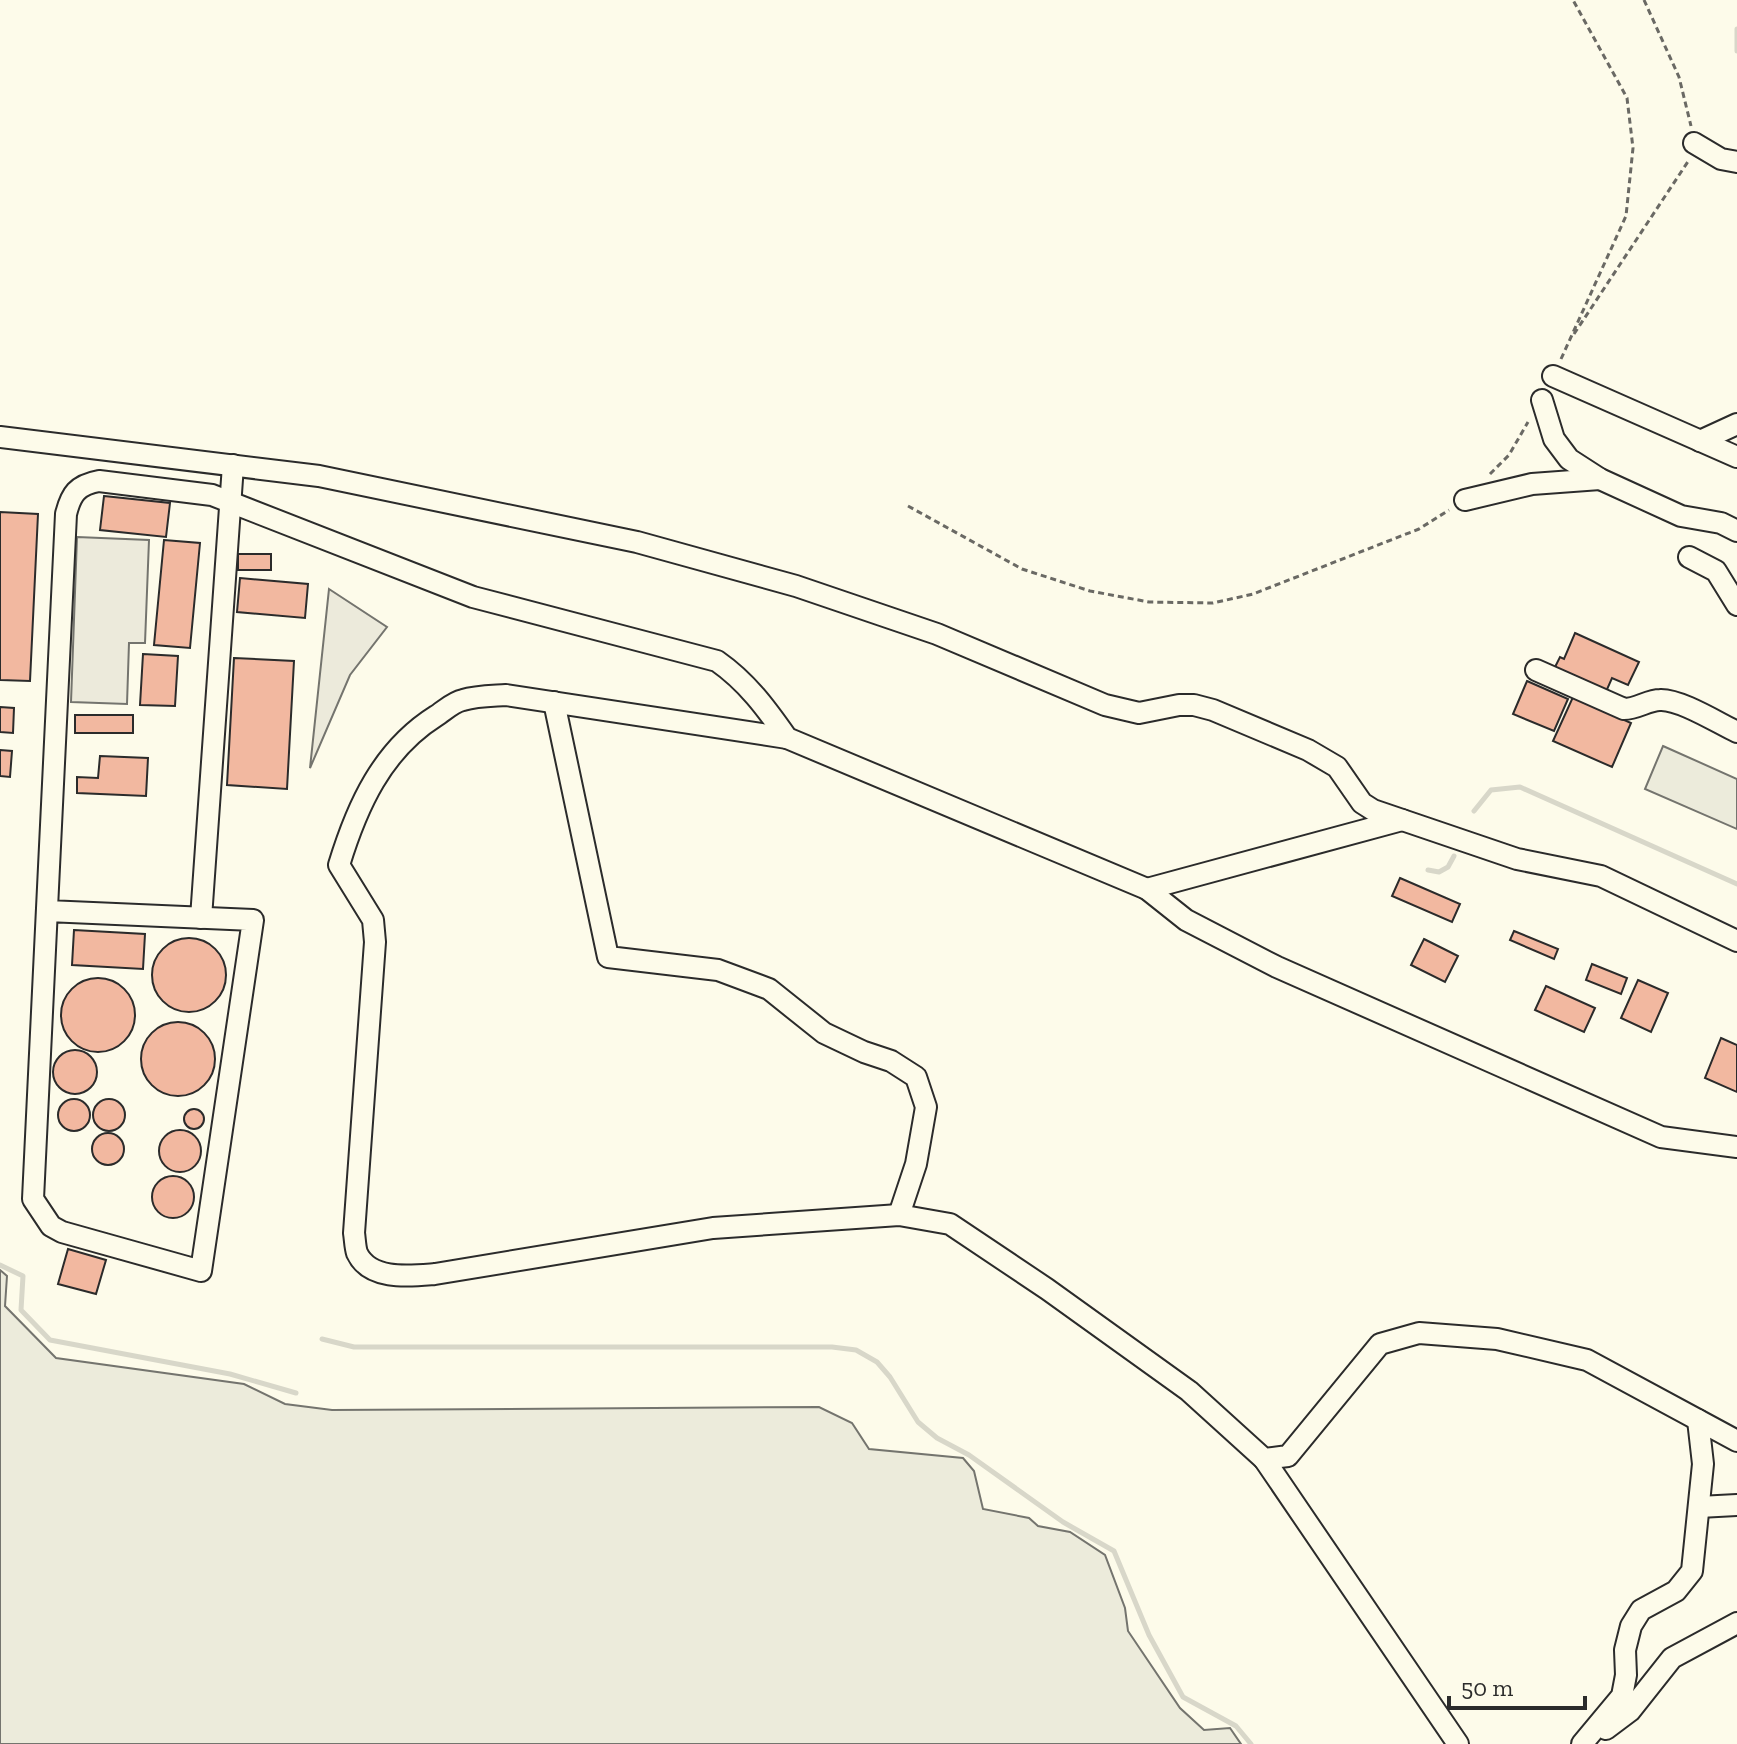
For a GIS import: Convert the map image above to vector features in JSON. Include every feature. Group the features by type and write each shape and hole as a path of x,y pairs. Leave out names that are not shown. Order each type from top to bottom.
{"lane":[{"path":"1694,143 1721,159 1737,162"},
{"path":"1553,376 1737,457"},
{"path":"1542,400 1554,439 1569,459 1600,479 1681,516 1721,523 1737,531"},
{"path":"1700,441 1737,424"},
{"path":"0,437 319,476 637,542 796,586 937,634 1105,705 1139,713 1179,705 1213,710 1308,750 1337,767 1362,803 1373,810 1517,859 1601,876 1737,941"},
{"path":"201,918 233,465"},
{"path":"1465,500 1532,484 1600,479"},
{"path":"47,911 253,920 201,1271 62,1232 51,1226 33,1199 66,514 71,496 82,484 99,481 212,495 473,597 717,661 736,674 758,696 787,738"},
{"path":"1689,557 1716,571 1737,605"},
{"path":"1536,670 1624,709 1659,699 1737,732"},
{"path":"1458,1744 1264,1459 1189,1391 950,1224 899,1215 713,1228 435,1274 401,1276 369,1267 358,1254 354,1233 375,942 373,920 339,865 348,833 371,782 398,748 427,721 461,700 506,695 787,738 1147,889 1186,920 1277,967 1661,1137 1737,1147"},
{"path":"554,702 608,957 718,970 769,989 824,1033 891,1061 916,1077 926,1107 916,1164 899,1215"},
{"path":"1147,889 1405,819"},
{"path":"1264,1459 1288,1456 1380,1344 1419,1333 1497,1339 1587,1360 1737,1441"},
{"path":"1584,1744 1622,1696 1626,1675 1625,1650 1631,1626 1641,1610 1676,1591 1692,1571 1703,1464 1698,1420"},
{"path":"1699,1507 1737,1505"},
{"path":"1584,1744 1630,1711 1672,1658 1737,1623"}],"path":[{"path":"1553,376 1626,216 1633,148 1627,98 1573,0"},
{"path":"1568,344 1687,166 1694,143 1679,77 1644,0"},
{"path":"1487,477 1509,455 1542,400"},
{"path":"908,506 1022,569 1090,591 1149,602 1213,603 1253,594 1419,529 1465,500"}],"shaded area":[{"path":"77,537 149,540 145,643 129,643 127,704 71,702"},
{"path":"329,589 387,627 350,675 310,768"},
{"path":"1663,746 1737,779 1737,829 1645,789"},
{"path":"0,1270 7,1276 5,1306 56,1358 244,1384 285,1404 332,1410 819,1407 852,1423 869,1449 963,1458 974,1471 983,1509 1029,1518 1038,1526 1070,1532 1105,1555 1125,1608 1128,1631 1180,1708 1204,1730 1230,1728 1241,1744 0,1744"}],"building":[{"path":"104,496 170,503 166,537 100,530"},
{"path":"0,512 38,514 30,681 0,680"},
{"path":"164,540 200,543 190,648 154,645"},
{"path":"238,554 271,554 271,570 238,570"},
{"path":"240,578 308,584 305,618 237,612"},
{"path":"1575,633 1639,662 1628,685 1612,678 1605,694 1553,671 1560,657 1564,659"},
{"path":"143,654 178,656 175,706 140,705"},
{"path":"234,658 294,661 287,789 227,785"},
{"path":"1527,681 1568,699 1554,731 1513,714"},
{"path":"1573,697 1631,723 1612,767 1553,741"},
{"path":"0,707 14,708 13,733 0,732"},
{"path":"75,715 133,715 133,733 75,733"},
{"path":"0,750 12,751 10,777 0,776"},
{"path":"100,756 148,758 146,796 77,793 77,777 98,778"},
{"path":"1400,878 1460,904 1452,922 1392,896"},
{"path":"74,930 145,934 143,969 72,965"},
{"path":"1514,931 1558,949 1554,959 1510,940"},
{"path":"189,938 203,941 215,949 223,961 226,975 223,989 215,1001 203,1009 189,1012 175,1009 163,1001 155,989 152,975 155,961 163,949 175,941"},
{"path":"1424,939 1458,956 1445,982 1411,965"},
{"path":"1592,964 1627,978 1621,994 1586,980"},
{"path":"98,978 112,981 124,989 132,1001 135,1015 132,1029 124,1041 112,1049 98,1052 84,1049 72,1041 64,1029 61,1015 64,1001 72,989 84,981"},
{"path":"1638,980 1668,993 1651,1032 1621,1018"},
{"path":"1546,986 1595,1008 1584,1032 1535,1010"},
{"path":"178,1022 192,1025 204,1033 212,1045 215,1059 212,1073 204,1085 192,1093 178,1096 164,1093 152,1085 144,1073 141,1059 144,1045 152,1033 164,1025"},
{"path":"1721,1038 1737,1045 1737,1092 1705,1078"},
{"path":"75,1050 91,1056 97,1072 91,1088 75,1094 59,1088 53,1072 59,1056"},
{"path":"74,1099 85,1104 90,1115 85,1126 74,1131 63,1126 58,1115 63,1104"},
{"path":"109,1099 120,1104 125,1115 120,1126 109,1131 98,1126 93,1115 98,1104"},
{"path":"194,1109 201,1112 204,1119 201,1126 194,1129 187,1126 184,1119 187,1112"},
{"path":"180,1130 195,1136 201,1151 195,1166 180,1172 165,1166 159,1151 165,1136"},
{"path":"108,1133 119,1138 124,1149 119,1160 108,1165 97,1160 92,1149 97,1138"},
{"path":"173,1176 188,1182 194,1197 188,1212 173,1218 158,1212 152,1197 158,1182"},
{"path":"68,1249 106,1260 96,1294 58,1284"}],"waterway":[{"path":"1737,29 1737,51"},
{"path":"1474,811 1491,790 1520,787 1737,884"},
{"path":"1428,870 1439,872 1448,867 1454,856"},
{"path":"0,1265 23,1276 21,1310 50,1340 230,1374 296,1393"},
{"path":"322,1339 354,1347 832,1347 856,1350 877,1362 918,1422 937,1438 969,1455 1063,1522 1114,1551 1149,1635 1183,1697 1236,1726 1251,1744"}]}
